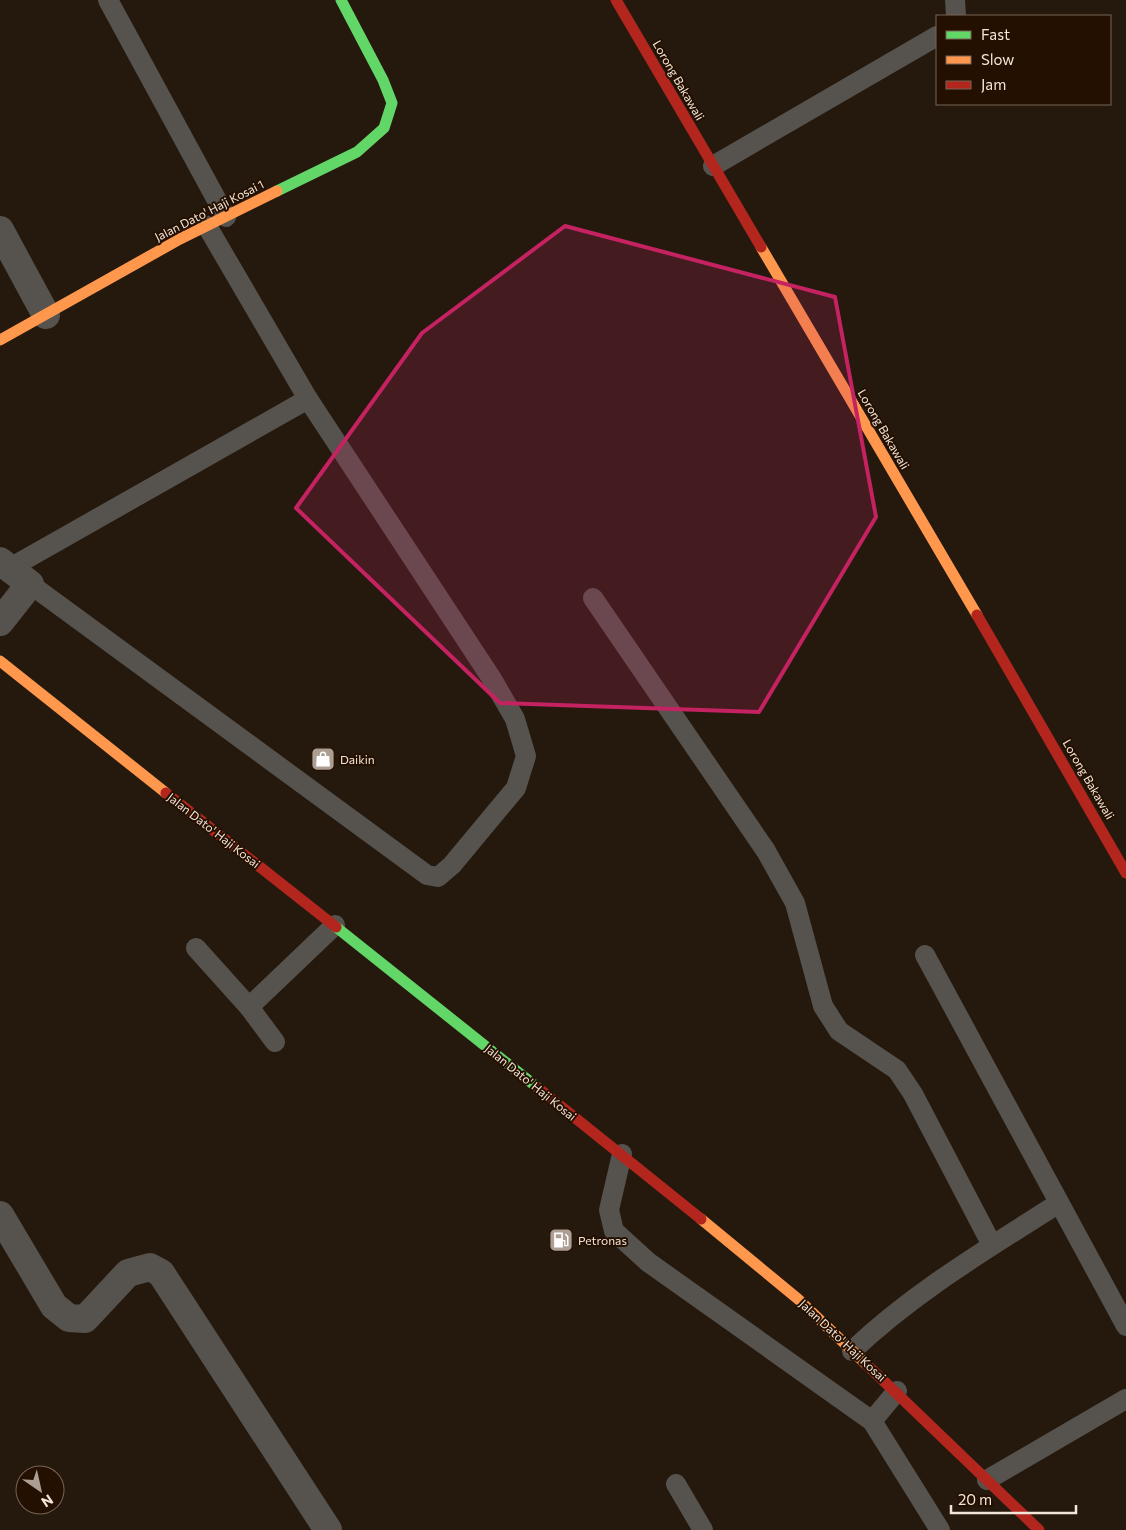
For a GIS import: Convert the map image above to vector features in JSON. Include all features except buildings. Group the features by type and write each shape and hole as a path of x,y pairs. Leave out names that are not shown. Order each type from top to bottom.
{"street":[{"name":"Jalan Dato' Haji Kosai 1","path":"0,340 207,226 357,152 384,128 392,103 383,80 341,0"},
{"name":"Lorong Bakawali","path":"616,0 1067,768 1126,873"},
{"path":"0,230 46,315"},
{"path":"0,622 13,571"},
{"name":"Jalan Dato' Haji Kosai","path":"0,661 622,1154 798,1299 897,1391 1038,1530"},
{"path":"0,1215 54,1306 69,1318 85,1319 128,1273 150,1267 161,1274 328,1530"}],"lane":[{"path":"108,0 226,216"},
{"path":"955,0 956,15"},
{"path":"713,166 936,37"},
{"path":"207,226 308,399 492,679 515,719 526,756 516,788 452,865 438,877 427,875 13,571 308,399"},
{"path":"593,598 766,851 795,903 823,1006 839,1031 897,1070 913,1094 992,1245"},
{"path":"249,1007 335,925"},
{"path":"196,948 249,1007 275,1042"},
{"path":"925,955 1126,1326"},
{"path":"622,1154 609,1210 614,1231 648,1262 872,1422 940,1530"},
{"path":"852,1351 882,1322 941,1278 1059,1203"},
{"path":"872,1422 897,1391"},
{"path":"987,1480 1126,1399"},
{"path":"676,1484 703,1530"}],"highlighted area":[{"path":"565,226 835,297 876,517 759,712 500,703 296,508 422,333"}],"traffic: fast":[{"path":"277,191 357,152 384,128 392,103 383,80 341,0"},
{"path":"336,927 538,1088"}],"traffic: slow":[{"path":"0,340 180,239 277,191"},
{"path":"761,247 977,615"},
{"path":"0,661 166,793"},
{"path":"701,1219 798,1299 866,1364"}],"traffic: jam":[{"path":"616,0 761,247"},
{"path":"977,615 1126,873"},
{"path":"166,793 336,927"},
{"path":"538,1088 701,1219"},
{"path":"866,1364 1039,1530"}],"place":[{"name":"Daikin","path":"323,759"},
{"name":"Petronas","path":"561,1240"}]}
